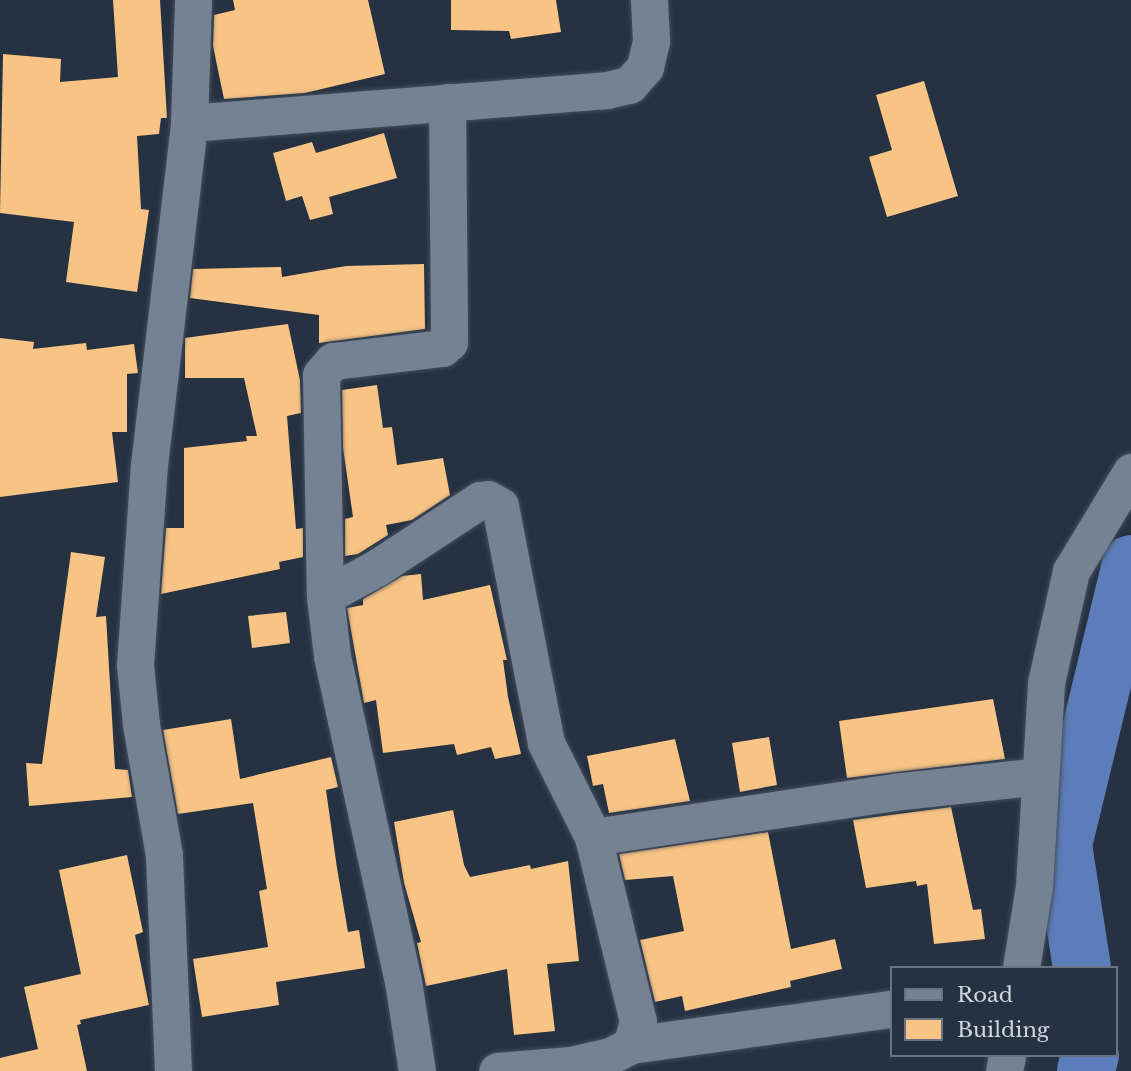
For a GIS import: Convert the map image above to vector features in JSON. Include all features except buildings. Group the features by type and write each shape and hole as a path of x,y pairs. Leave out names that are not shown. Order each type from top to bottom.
{"street":[{"path":"173,1071 164,855 141,724 135,665 149,465 189,123 193,0"},
{"path":"189,123 607,90 629,85 645,67 651,41 649,0"},
{"path":"417,1071 400,968 332,656 325,596 321,375 333,361 442,348 449,342 447,102"},
{"path":"1021,966 1034,886 1046,683 1072,571 1131,472"},
{"path":"325,596 377,567 480,500 488,499 500,506 546,743 593,837 638,1021 631,1045"},
{"path":"593,837 902,791 1040,776"},
{"path":"497,1071 570,1065 610,1056 631,1045 890,1009"}],"waterway":[{"path":"1082,966 1063,845 1131,564"},
{"path":"1086,1071 1090,1057"}]}
